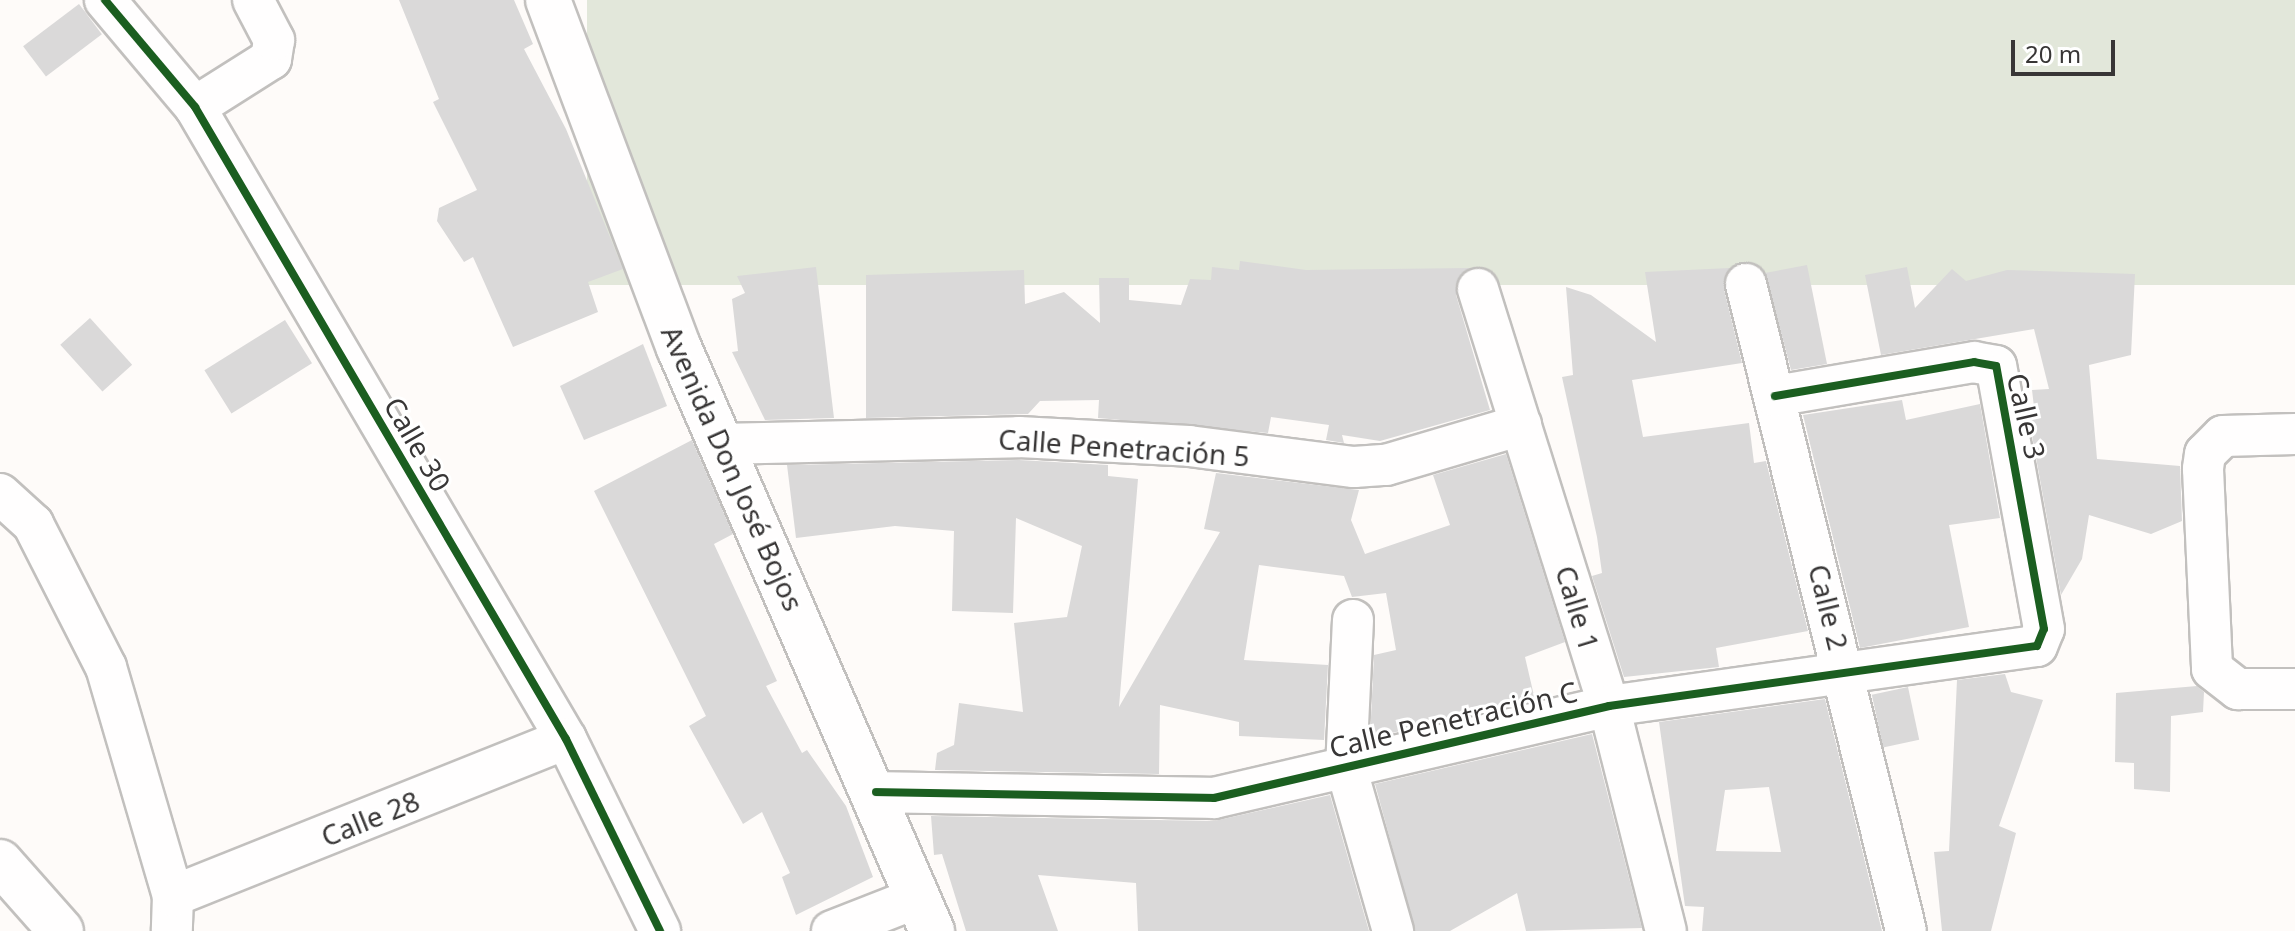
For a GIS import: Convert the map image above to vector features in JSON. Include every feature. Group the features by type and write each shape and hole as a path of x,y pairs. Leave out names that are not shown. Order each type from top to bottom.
{"street":[{"name":"Calle 30","path":"105,0 195,107 566,739 660,931"},
{"path":"195,107 275,51 253,0"},
{"name":"Avenida Don José Bojos","path":"548,0 720,444 876,792 926,914"},
{"name":"Calle 2","path":"1746,284 1846,676 1906,931"},
{"name":"Calle 1","path":"1478,289 1609,706 1666,931"},
{"name":"Calle 3","path":"1775,396 1974,362 1996,366 2044,629 2037,646"},
{"name":"Calle Penetración 5","path":"720,444 1019,437 1189,446 1354,467 1386,465 1521,425"},
{"path":"2295,434 2223,436 2205,454 2203,469 2212,669 2238,689 2295,689"},
{"path":"0,494 33,524 106,667 173,914"},
{"path":"1353,620 1346,767 1393,931"},
{"name":"Calle Penetración C","path":"876,792 1214,798 1609,706 1846,676 2037,646"},
{"name":"Calle 28","path":"173,914 566,739"},
{"path":"0,862 61,931"},
{"path":"832,931 926,914"}],"shaded area":[{"path":"587,0 2295,0 2295,285 587,285"}],"building":[{"path":"399,0 514,0 533,44 524,49 566,129 623,269 588,282 598,312 513,347 473,257 464,262 437,221 439,208 477,190 433,102 439,99"},
{"path":"79,4 102,34 46,76 23,46"},
{"path":"1240,261 1306,270 1469,268 1456,295 1490,410 1380,441 1342,435 1344,443 1326,440 1329,425 1271,417 1268,433 1098,418 1099,400 1040,401 1028,414 866,418 866,275 1024,270 1025,304 1064,292 1100,323 1099,278 1129,278 1129,300 1181,305 1190,279 1211,280 1212,267 1239,270"},
{"path":"1807,265 1827,364 1791,370 1765,273"},
{"path":"816,267 834,418 765,420 732,352 738,351 732,299 745,293 737,276"},
{"path":"1907,267 1915,308 1952,269 1966,281 2007,270 2135,274 2131,355 2089,365 2097,459 2180,466 2182,521 2151,534 2089,515 2082,559 2061,595 2027,408 2034,407 2032,390 2049,389 2034,329 1881,355 1865,275"},
{"path":"1730,268 1724,289 1742,363 1632,380 1643,437 1749,423 1754,463 1766,461 1808,631 1716,648 1719,667 1624,677 1592,576 1602,573 1597,537 1562,377 1573,375 1566,287 1591,295 1656,342 1645,272"},
{"path":"90,318 132,365 102,392 60,345"},
{"path":"285,320 312,363 231,414 204,370"},
{"path":"643,344 667,406 584,440 560,386"},
{"path":"1902,400 1906,420 1980,404 2000,518 1949,525 1969,627 1860,648 1803,415"},
{"path":"692,440 733,534 714,544 777,681 766,686 802,753 807,750 846,806 873,877 796,915 782,877 790,873 762,812 743,824 689,726 706,716 594,491"},
{"path":"1506,454 1565,642 1525,657 1535,700 1370,738 1374,655 1396,650 1386,593 1352,597 1344,576 1259,565 1244,660 1328,665 1324,740 1239,736 1239,722 1160,705 1159,774 935,770 937,753 954,745 959,703 1023,712 1014,623 1067,617 1082,546 1016,518 1013,613 952,611 954,531 895,526 796,538 787,465 1019,460 1108,465 1108,476 1138,479 1119,707 1220,532 1204,529 1216,473 1359,490 1351,520 1365,554 1450,525 1433,475"},
{"path":"2005,674 2011,692 2043,700 1999,826 2016,833 1991,931 1942,931 1934,852 1949,851 1957,680"},
{"path":"2197,686 2204,692 2203,712 2171,716 2170,792 2134,789 2134,763 2115,762 2116,693"},
{"path":"1908,687 1919,740 1883,748 1872,695"},
{"path":"1825,699 1882,931 1702,931 1704,907 1685,906 1659,722","holes":["1769,787 1781,852 1716,851 1725,790"]},
{"path":"1592,734 1642,928 1526,931 1517,893 1450,931 1415,931 1375,784"},
{"path":"1330,795 1369,931 1138,931 1136,883 1038,875 1058,931 966,931 942,854 934,855 931,816 1214,821"}],"cycle path":[{"path":"105,0 195,107 566,739 660,931"},
{"path":"876,792 1214,798 1609,706 2037,646 2044,629 1996,366 1974,362 1775,396"}]}
